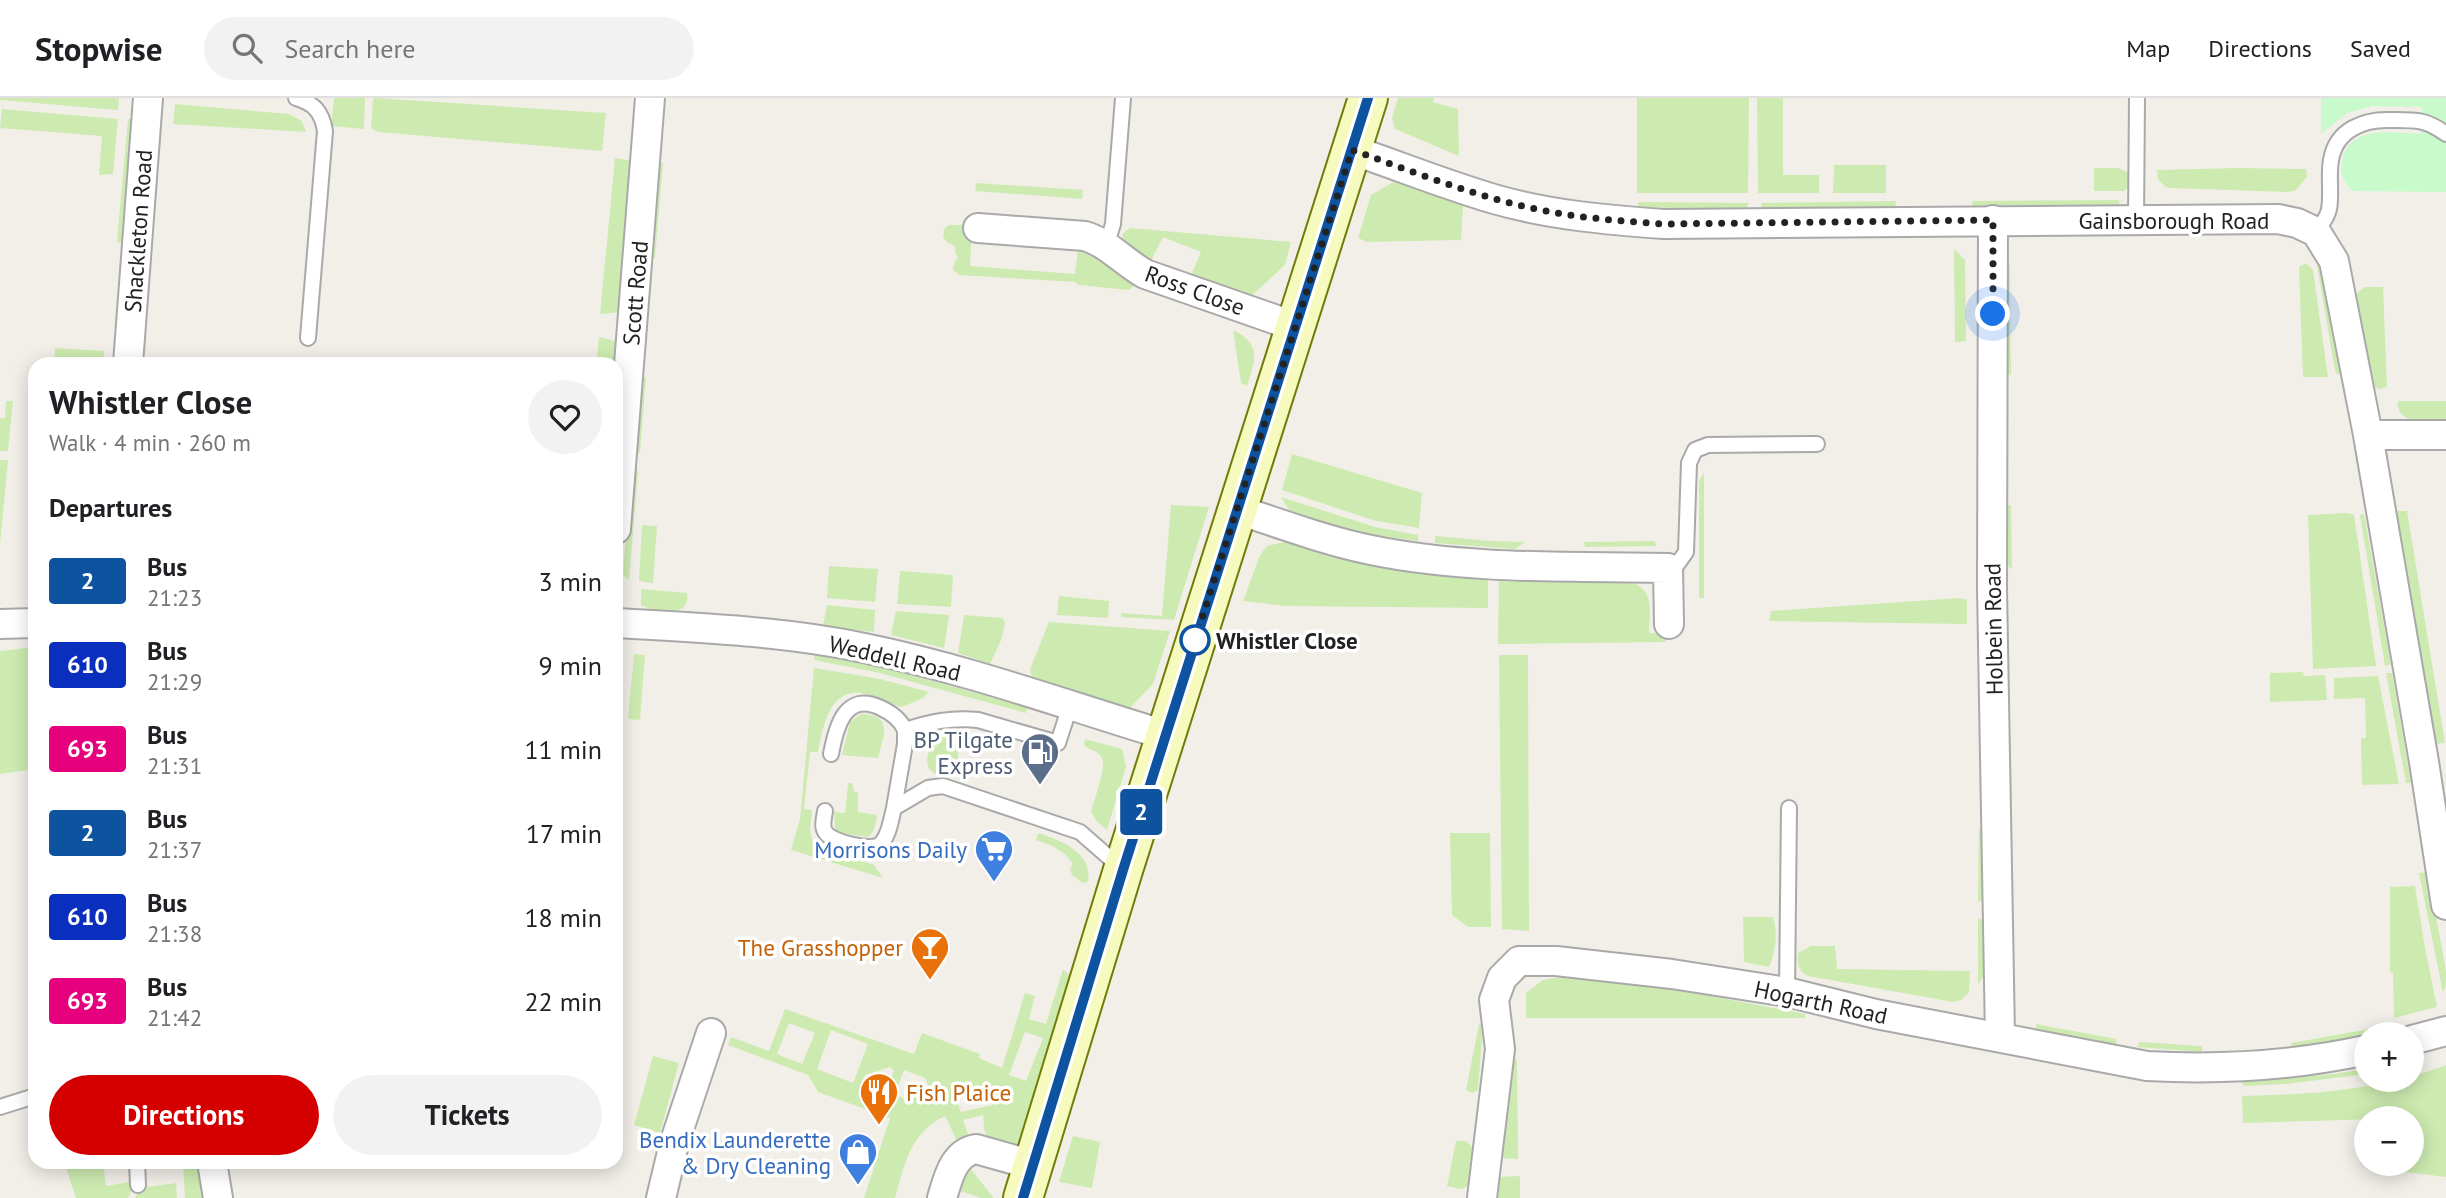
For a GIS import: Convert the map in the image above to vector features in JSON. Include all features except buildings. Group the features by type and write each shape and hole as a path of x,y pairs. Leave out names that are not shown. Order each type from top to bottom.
{"street":[{"name":"Shackleton Road","path":"129,357 148,98"},
{"name":"Scott Road","path":"623,440 650,98"},
{"path":"942,1198 950,1171 961,1155 969,1150 976,1149 1028,1181 1123,870 1368,98"},
{"name":"Gainsborough Road","path":"1352,150 1494,198 1537,209 1623,222 1664,224 2278,219 2297,223 2316,232"},
{"name":"Holbein Road","path":"1993,220 1992,588 2000,1037"},
{"name":"Ross Close","path":"978,228 1085,236 1098,240 1145,274 1294,326"},
{"path":"2316,232 2334,261 2437,789 2446,905"},
{"path":"2368,435 2446,435"},
{"path":"1238,510 1369,550 1424,559 1493,565 1668,568 1669,624"},
{"name":"Weddell Road","path":"623,622 756,632 863,647 959,671 1166,735"},
{"path":"0,624 28,624"},
{"name":"Hogarth Road","path":"1482,1198 1500,1049 1494,1000 1502,978 1519,961 1556,961 1672,974 1787,992 1876,1014 2147,1066 2192,1068 2279,1065 2317,1061 2354,1053"},
{"path":"2424,1037 2446,1031"},
{"path":"661,1198 674,1144 711,1033"},
{"path":"213,1169 218,1198"}],"lane":[{"path":"296,98 315,106 323,118 325,131 307,338"},
{"path":"1107,247 1113,225 1123,98"},
{"path":"2136,221 2137,98"},
{"path":"2316,232 2329,212 2330,162 2333,150 2339,138 2350,129 2365,121 2421,120 2435,125 2446,134"},
{"path":"1668,568 1676,566 1686,552 1689,463 1695,450 1708,445 1817,444"},
{"path":"825,811 823,828 827,836 834,840 868,848 882,843 894,808 905,730 901,721 883,709 866,704 855,706 839,721 831,754"},
{"path":"905,730 953,719 978,720 1058,743 1070,706"},
{"path":"894,808 935,786 943,786 1080,832 1123,870"},
{"path":"1787,992 1790,807"},
{"path":"0,1107 28,1098"},
{"path":"137,1169 138,1185"}],"green space":[{"path":"0,98 119,98 118,110"},
{"path":"334,98 365,98 364,129 331,126"},
{"path":"375,98 606,113 602,151 378,132 371,128"},
{"path":"1398,98 1434,98 1433,102 1458,109 1459,156 1395,129 1392,118"},
{"path":"1637,98 1749,98 1748,193 1637,193"},
{"path":"1757,98 1783,98 1783,175 1819,175 1819,193 1758,193"},
{"path":"2321,98 2446,98 2446,192 2352,191 2343,178 2342,162 2353,141 2373,133 2421,134 2422,107 2373,106 2347,113 2321,134"},
{"path":"175,104 289,114 302,121 306,132 173,124"},
{"path":"2,109 118,119 113,174 99,175 102,136 0,128"},
{"path":"128,119 134,119 123,242 117,242"},
{"path":"615,158 634,161 621,312 600,314"},
{"path":"657,163 663,163 655,258 650,258"},
{"path":"1834,165 1886,165 1886,193 1833,193"},
{"path":"2094,168 2118,168 2129,173 2130,186 2124,191 2094,191"},
{"path":"2306,169 2307,177 2296,190 2289,192 2171,188 2158,180 2157,170"},
{"path":"1397,180 1460,198 1463,207 1461,240 1367,242 1358,238 1371,195"},
{"path":"976,183 1083,190 1082,199 975,191"},
{"path":"2119,200 2120,206 1973,207 1972,201"},
{"path":"1896,201 1895,208 1762,209 1761,203"},
{"path":"1638,202 1749,203 1745,210 1638,207"},
{"path":"949,225 972,228 970,266 1075,274 1081,246 1133,283 1133,287 1129,290 1078,285 1075,282 959,275 953,270 958,258 955,246 943,237 944,229"},
{"path":"1130,228 1291,242 1285,265 1246,301 1190,278 1201,252 1163,237 1150,263 1122,241 1123,233"},
{"path":"1954,249 1965,260 1966,341 1955,342"},
{"path":"2318,260 2327,279 2342,374 2335,371"},
{"path":"2010,263 2011,376 2003,370 2004,264"},
{"path":"2306,263 2313,270 2328,377 2303,377 2299,267"},
{"path":"2365,287 2383,287 2387,387 2378,389 2370,383 2355,300 2358,292"},
{"path":"1233,330 1253,347 1254,361 1247,386 1241,383"},
{"path":"599,337 618,342 617,357 597,357"},
{"path":"55,348 104,351 104,357 54,357"},
{"path":"646,377 640,453 634,452 640,378"},
{"path":"6,401 13,401 8,451 0,451 0,418 5,418"},
{"path":"2398,401 2446,401 2446,420 2423,421 2407,418 2402,415"},
{"path":"1292,454 1422,493 1419,528 1376,521 1282,490"},
{"path":"0,460 8,460 0,545"},
{"path":"638,470 629,580 623,575 631,471"},
{"path":"1704,472 1704,598 1699,598 1699,481"},
{"path":"1281,497 1375,527 1418,535 1418,541 1372,535 1320,522 1289,510"},
{"path":"1171,505 1209,507 1174,620 1121,617 1122,613 1162,616"},
{"path":"2011,505 2012,569 2005,564 2005,507"},
{"path":"2391,511 2407,511 2445,743 2435,744"},
{"path":"2364,514 2391,664 2385,666 2360,515"},
{"path":"2308,515 2354,515 2376,666 2313,669"},
{"path":"642,525 657,526 653,583 639,581"},
{"path":"1435,536 1525,542 1515,549 1435,543"},
{"path":"1289,541 1488,574 1488,608 1286,606 1243,601 1260,555 1267,546"},
{"path":"1655,541 1656,546 1585,547 1584,542"},
{"path":"829,566 878,569 875,602 827,598"},
{"path":"900,571 953,575 951,607 897,604"},
{"path":"1499,576 1636,584 1646,593 1648,599 1649,633 1666,633 1666,642 1498,644"},
{"path":"641,589 687,593 687,601 684,607 678,610 655,610 641,605"},
{"path":"1059,596 1109,601 1108,618 1057,615"},
{"path":"1960,598 1967,600 1967,624 1769,621 1771,611"},
{"path":"827,605 875,610 874,632 823,626"},
{"path":"896,611 949,615 944,648 891,635"},
{"path":"964,615 1002,618 1005,622 1002,638 990,664 958,653"},
{"path":"1049,622 1170,631 1153,684 1129,709 1032,677 1030,669"},
{"path":"28,648 28,770 0,774 0,651"},
{"path":"634,654 645,655 640,720 628,719"},
{"path":"815,654 880,667 1028,707 1026,713 880,673 814,660"},
{"path":"1499,655 1528,655 1529,931 1502,929"},
{"path":"814,668 880,679 929,692 923,698 902,707 866,694 844,696 830,710 818,752 810,752 804,809 812,810 812,839 821,847 874,865 883,878 791,850 800,819"},
{"path":"2303,672 2304,676 2325,675 2327,700 2270,702 2270,673"},
{"path":"2386,673 2392,673 2411,783 2406,783"},
{"path":"2378,676 2399,784 2362,785 2361,738 2366,738 2365,698 2334,699 2334,678"},
{"path":"861,714 872,715 883,723 884,736 878,758 842,755 850,722"},
{"path":"947,735 955,741 958,755 956,765 943,774 935,774 927,761 930,749 937,740"},
{"path":"1085,739 1122,749 1126,767 1107,830 1097,822 1091,811 1102,772 1102,758 1084,745"},
{"path":"848,783 852,783 854,791 858,793 858,812 877,815 875,827 868,837 840,833 835,829 834,812 845,813"},
{"path":"1979,829 1985,833 1984,899 1978,902"},
{"path":"1038,833 1056,839 1080,855 1088,872 1088,882 1083,883 1072,875 1070,869 1073,864 1061,852 1036,840"},
{"path":"1450,833 1490,833 1491,927 1468,927 1452,915"},
{"path":"2428,872 2446,971 2443,993 2419,873"},
{"path":"2415,886 2437,1007 2394,1018 2393,973 2390,972 2390,887"},
{"path":"1743,917 1773,917 1776,942 1769,967 1744,962"},
{"path":"1978,918 1985,921 1985,973 1978,985"},
{"path":"1811,946 1835,946 1837,969 1970,971 1969,992 1961,1000 1953,1002 1808,976 1799,967 1798,953"},
{"path":"1063,969 1071,977 1020,1144 1001,1144 988,1138 983,1115 963,1120 969,1136 957,1141 945,1116 933,1123 916,1140 906,1161 895,1198 864,1198 890,1118 818,1092 808,1075 728,1045 731,1037 769,1051 785,1009 914,1054 922,1033 980,1054 979,1058 1002,1068 1025,993 1035,996 1029,1019 1046,1024","holes":["789,1023 815,1033 802,1064 777,1054","831,1030 868,1044 853,1083 817,1069","1025,1032 1043,1038 1026,1081 1009,1075","890,1067 894,1071 886,1090 862,1081 865,1075","904,1070 925,1078 929,1087 909,1101 895,1094","956,1098 984,1098 993,1105 961,1112"]},
{"path":"1571,975 1679,990 1805,1014 1805,1018 1526,1018 1526,993 1543,980"},
{"path":"1479,1024 1483,1026 1478,1090 1472,1093 1466,1090"},
{"path":"2036,1024 2116,1039 2117,1044 2043,1032 2036,1029"},
{"path":"2354,1032 2354,1037 2292,1049 2291,1043"},
{"path":"2139,1042 2202,1046 2202,1052 2138,1047"},
{"path":"653,1056 679,1063 660,1133 634,1125"},
{"path":"1517,1059 1518,1159 1499,1158 1513,1061"},
{"path":"2446,1065 2446,1177 2424,1174 2424,1106 2354,1106 2354,1120 2243,1123 2242,1096 2354,1088 2354,1092 2424,1092 2424,1073"},
{"path":"2354,1071 2354,1076 2286,1084 2244,1086 2242,1081"},
{"path":"1073,1136 1100,1142 1092,1188 1059,1182"},
{"path":"1456,1141 1466,1141 1472,1147 1468,1186 1462,1189 1447,1186"},
{"path":"966,1163 993,1198 981,1198 951,1188"},
{"path":"66,1169 104,1169 106,1186 134,1181 128,1198 76,1198"},
{"path":"183,1169 197,1169 203,1198 185,1198"},
{"path":"1520,1176 1520,1198 1492,1198 1498,1177"},
{"path":"176,1183 177,1198 135,1198 140,1188"}],"bus line":[{"name":"2","path":"1023,1198 1123,870 1368,98"}],"place":[{"name":"Whistler Close","path":"1195,640"},
{"name":"BP Tilgate Express","path":"1040,786"},
{"name":"Morrisons Daily","path":"994,883"},
{"name":"The Grasshopper","path":"930,981"},
{"name":"Fish Plaice","path":"879,1126"},
{"name":"Bendix Launderette & Dry Cleaning","path":"858,1186"}],"route":[{"path":"1195,640 1352,150 1494,198 1537,209 1623,222 1664,224 1993,220 1993,314"}]}
